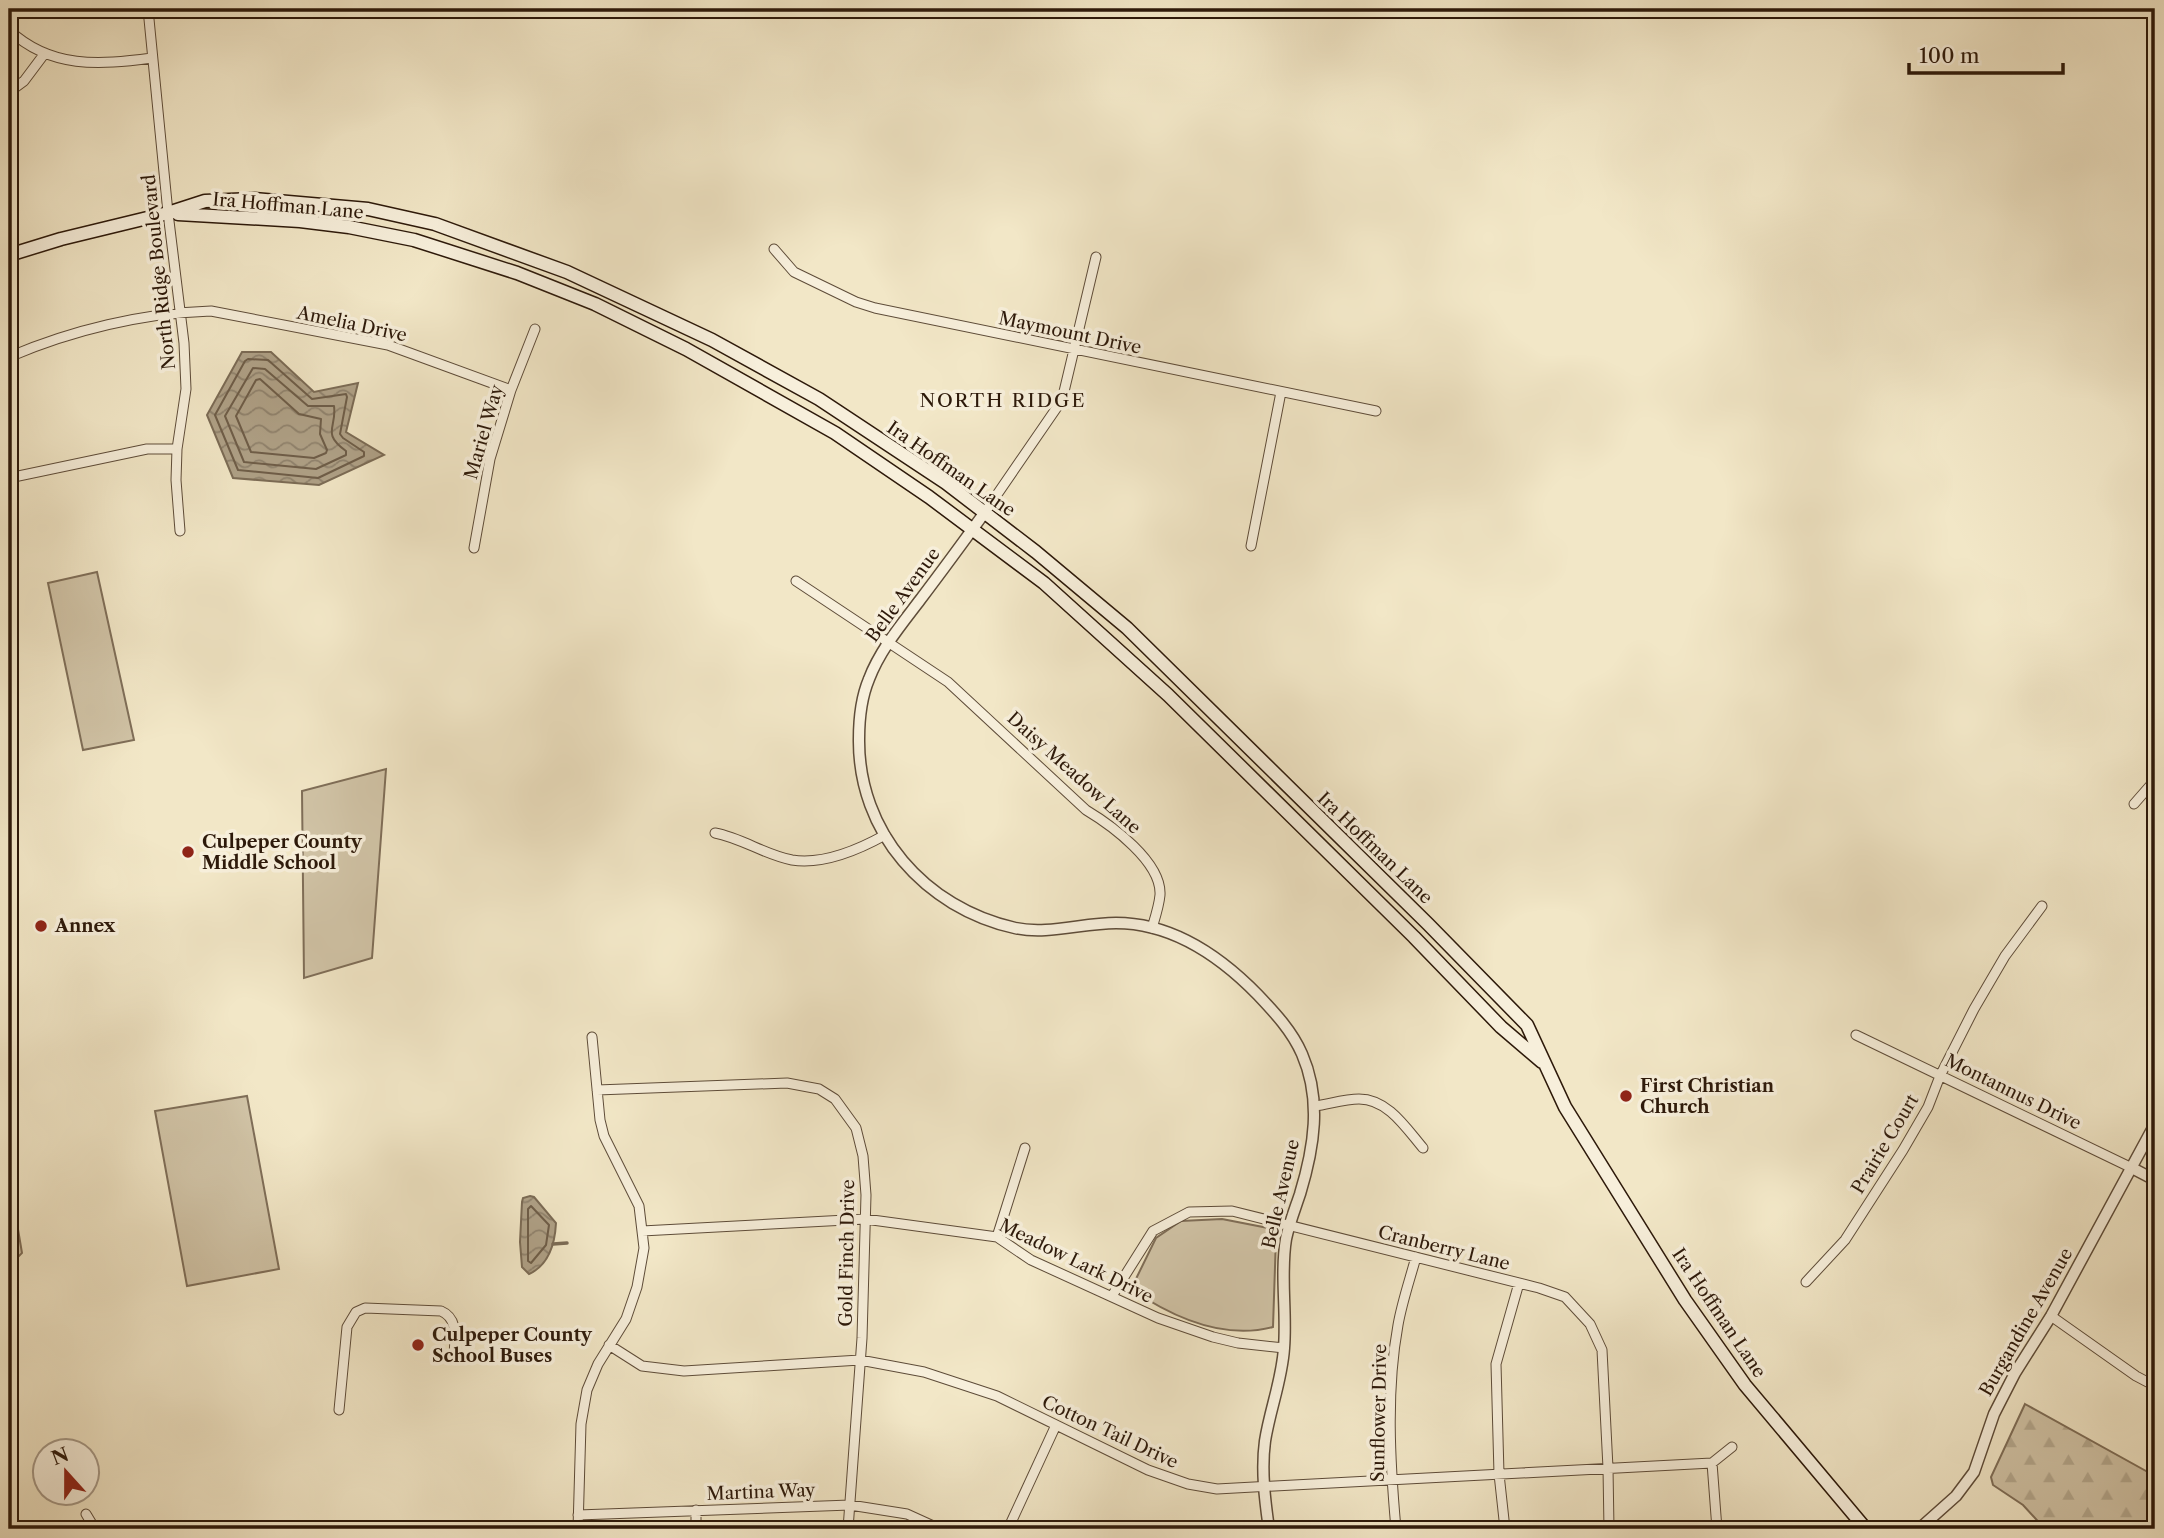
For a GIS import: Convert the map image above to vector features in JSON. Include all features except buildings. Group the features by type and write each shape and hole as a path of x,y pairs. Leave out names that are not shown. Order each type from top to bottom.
{"main road":[{"name":"Ira Hoffman Lane","path":"9,255 205,201 254,199 368,209 435,224 567,272 712,340 819,399 946,483 1036,552 1126,628 1429,924 1527,1025 1566,1107 1685,1300 1731,1366 1866,1529"},
{"name":"Ira Hoffman Lane","path":"168,213 300,221 375,232 414,240 517,273 575,296 686,349 835,433 929,497 1044,583 1168,695 1405,928 1501,1027 1545,1064"}],"street":[{"name":"North Ridge Boulevard","path":"148,9 168,213 181,312 186,389 177,449 176,480 180,531"},
{"path":"9,30 19,39 45,53 74,62 106,64 152,58"},
{"path":"9,92 24,81 45,53"},
{"name":"Maymount Drive","path":"774,249 794,272 864,305 896,314 1376,411"},
{"name":"Belle Avenue","path":"1096,257 1065,389 1058,408 972,531 889,641 867,683 859,727 860,772 863,788 885,835 909,870 943,898 977,916 1030,930 1115,923 1152,928 1205,950 1234,971 1278,1016 1302,1053 1315,1107 1305,1178 1286,1236 1283,1265 1284,1348 1281,1377 1265,1441 1264,1488 1269,1529"},
{"name":"Amelia Drive","path":"9,357 88,330 181,312 211,311 388,345 512,390"},
{"name":"Mariel Way","path":"474,548 490,459 535,329"},
{"path":"1251,546 1281,392"},
{"path":"9,478 147,449 177,449"},
{"name":"Daisy Meadow Lane","path":"796,581 948,682 1050,778 1086,810 1109,824 1138,852 1154,871 1160,894 1152,928"},
{"path":"2134,804 2155,780"},
{"path":"715,833 730,836 792,860 825,859 861,848 885,835"},
{"name":"Prairie Court","path":"1806,1282 1845,1240 1928,1107 1940,1076 1974,1009 2005,956 2042,906"},
{"name":"Montannus Drive","path":"1856,1035 2155,1180"},
{"path":"578,1529 581,1424 587,1390 598,1364 626,1319 637,1286 644,1248 639,1206 604,1136 592,1037"},
{"name":"Gold Finch Drive","path":"597,1090 787,1083 819,1090 835,1099 856,1128 863,1156 865,1219 860,1360 848,1529"},
{"path":"1315,1107 1360,1099 1378,1103 1395,1116 1423,1148"},
{"name":"Burgandine Avenue","path":"1919,1529 1956,1496 1973,1472 1994,1414 2015,1373 2051,1316 2155,1124"},
{"path":"997,1237 1025,1148"},
{"name":"Cranberry Lane","path":"1112,1296 1153,1231 1189,1212 1232,1211 1519,1283 1564,1297 1590,1324 1602,1350 1609,1529"},
{"name":"Meadow Lark Drive","path":"642,1231 865,1219 997,1237 1031,1260 1158,1318 1238,1343 1284,1348"},
{"name":"Sunflower Drive","path":"1396,1529 1392,1480 1391,1387 1398,1324 1416,1257"},
{"path":"1504,1529 1499,1474 1496,1364 1519,1283"},
{"path":"339,1410 347,1327 351,1318 365,1308 447,1313 454,1324 454,1359"},
{"path":"2051,1316 2136,1376 2155,1386"},
{"name":"Cotton Tail Drive","path":"609,1345 642,1366 684,1371 860,1360 924,1372 997,1396 1148,1470 1188,1484 1217,1489 1712,1462"},
{"path":"1008,1529 1056,1425"},
{"path":"1717,1529 1712,1462 1732,1447"},
{"name":"Martina Way","path":"578,1515 850,1505 907,1514 940,1529"},
{"path":"696,1510 696,1529"},
{"path":"86,1514 95,1529"}],"green space":[{"path":"97,572 134,740 83,750 48,583"},
{"path":"386,769 372,958 304,978 302,791"},
{"path":"247,1096 279,1269 187,1286 155,1111"},
{"path":"9,1176 22,1253 9,1266"},
{"path":"1222,1219 1268,1228 1276,1237 1273,1327 1255,1330 1217,1328 1181,1317 1131,1289 1156,1238 1181,1221"},
{"path":"2025,1404 2155,1476 2155,1529 2045,1529 2023,1505 1993,1485 1991,1477"}],"water":[{"path":"242,352 271,352 314,392 358,383 346,432 384,455 319,485 233,478 207,415"},
{"path":"534,1197 556,1223 550,1252 542,1265 529,1274 522,1267 520,1242 522,1202 523,1198"}],"waterway":[{"path":"553,1244 567,1243"}],"place":[{"name":"Culpeper County Middle School","path":"188,852"},
{"name":"Annex","path":"41,926"},
{"name":"First Christian Church","path":"1626,1096"},
{"name":"Culpeper County School Buses","path":"418,1345"}],"district":[{"name":"NORTH RIDGE","path":"1003,400"}]}
